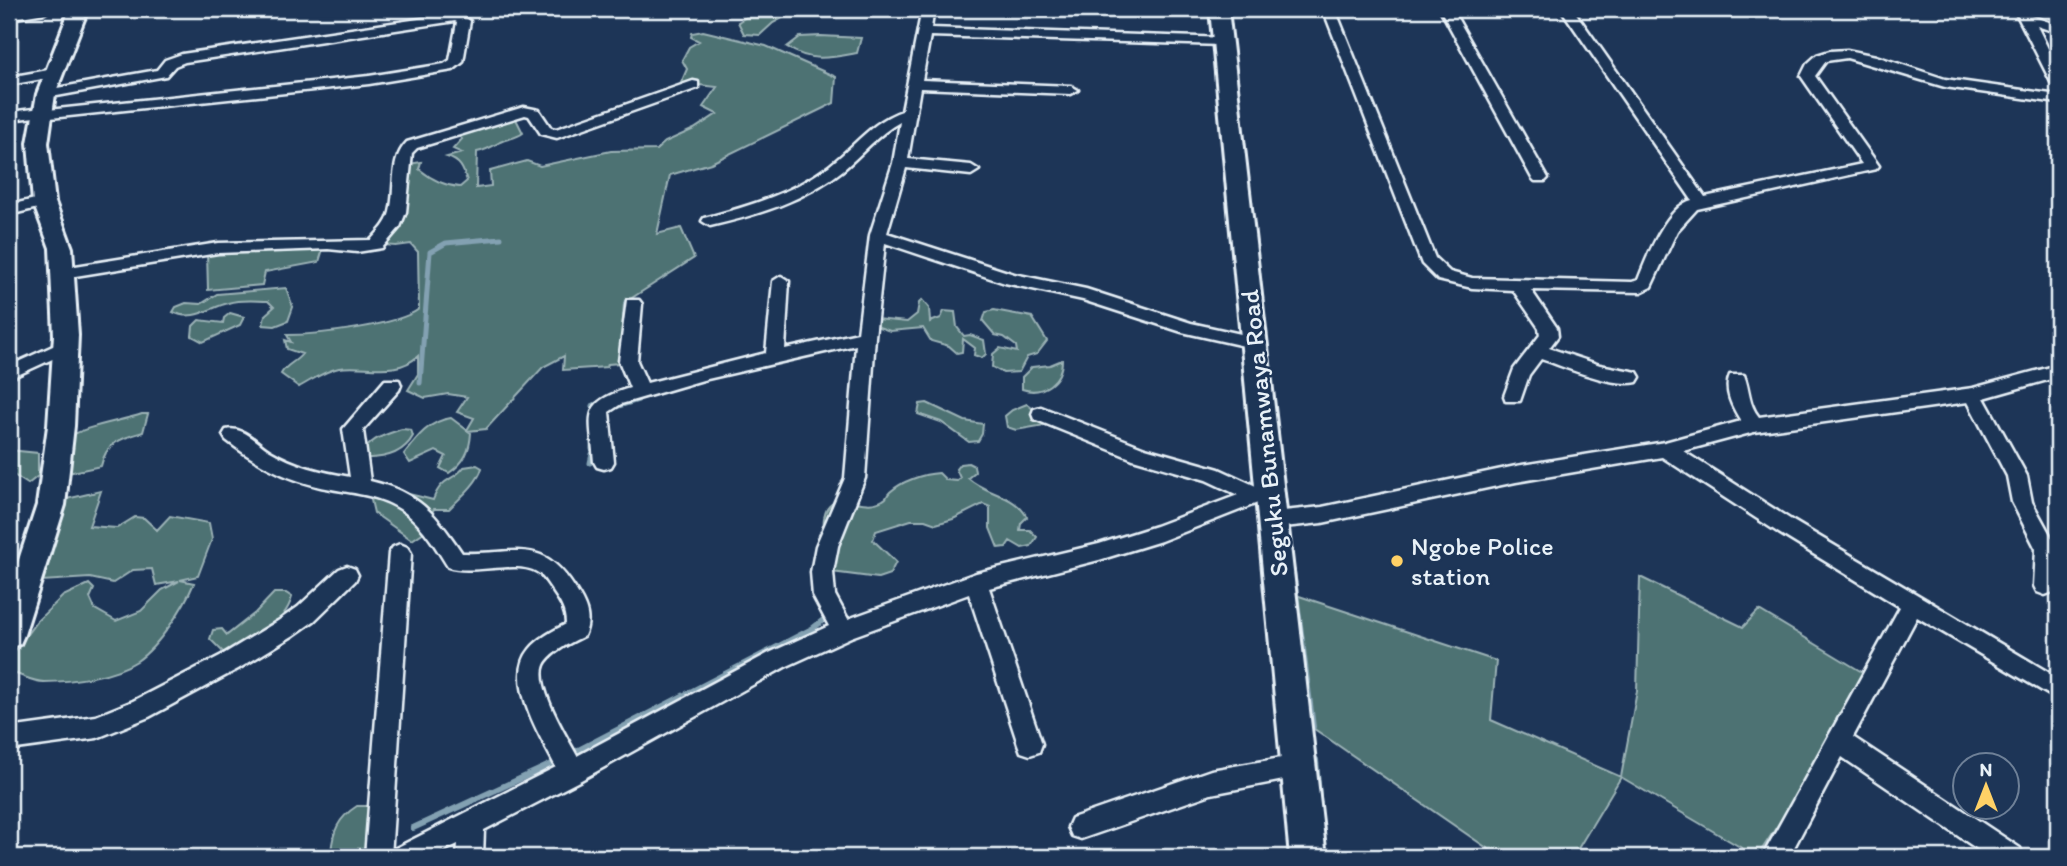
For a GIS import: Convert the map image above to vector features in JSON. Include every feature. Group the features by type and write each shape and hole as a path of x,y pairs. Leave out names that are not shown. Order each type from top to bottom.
{"main road":[{"path":"9,635 51,505 61,426 64,347 61,248 44,202 38,143 45,99 79,9"},
{"name":"Seguku Bunamwaya Road","path":"1219,9 1253,342 1264,493 1274,520 1308,857"}],"street":[{"path":"9,15 45,9"},
{"path":"843,630 824,596 822,572 827,546 855,478 866,337 878,234 900,163 928,9"},
{"path":"1247,9 1272,9"},
{"path":"1329,9 1428,260 1444,276 1456,280 1635,288 1645,283 1681,213 1700,201 1854,172 1871,166 1808,76 1811,66 1821,58 1834,54 1852,55 1931,80 2058,99"},
{"path":"1446,9 1540,178"},
{"path":"1567,9 1700,201"},
{"path":"9,80 45,99 369,80 448,67 456,62 464,21 454,13 182,58 170,63 161,73 45,99 9,116"},
{"path":"2023,14 2058,29"},
{"path":"2023,14 2058,82"},
{"path":"922,32 1222,41"},
{"path":"914,84 1071,90"},
{"path":"63,273 218,248 328,244 357,247 376,244 392,227 398,212 405,152 412,145 524,111 534,113 546,131 557,134 693,85"},
{"path":"710,221 778,203 835,168 882,125 895,117 910,113"},
{"path":"900,163 971,170"},
{"path":"9,210 44,202"},
{"path":"878,234 1011,279 1086,295 1188,328 1253,342"},
{"path":"775,357 781,281"},
{"path":"1513,396 1520,373 1549,336 1548,328 1517,283"},
{"path":"633,304 628,361 641,392"},
{"path":"604,462 600,412 602,407 615,399 775,357 866,337"},
{"path":"9,373 64,347"},
{"path":"1537,351 1598,371 1631,377"},
{"path":"1274,520 1322,514 1516,474 1664,449 1755,425 1973,395 2058,371"},
{"path":"1737,380 1737,394 1742,410 1755,425"},
{"path":"361,487 353,429 391,384"},
{"path":"1973,395 2017,476 2022,502 2047,549 2045,586"},
{"path":"1041,414 1140,454 1212,474 1264,493"},
{"path":"233,435 253,452 281,467 316,479 361,487 407,503 435,528 456,561 474,564 500,558 531,561 546,566 569,597 579,618 576,629 554,641 533,663 531,685 572,772"},
{"path":"1664,449 1913,604 2058,690"},
{"path":"405,857 572,772 777,660 843,630 976,582 1124,544 1264,493"},
{"path":"378,857 400,553"},
{"path":"9,738 97,727 141,709 277,634 306,614 346,575"},
{"path":"976,582 1030,744"},
{"path":"1775,857 1913,604"},
{"path":"1839,741 2011,857"},
{"path":"1081,827 1210,782 1299,766"},
{"path":"470,857 471,824"}],"green space":[{"path":"778,9 786,16 760,35 744,34 738,22 756,11"},
{"path":"703,31 766,46 836,77 834,103 711,163 670,175 657,234 681,228 694,258 624,303 620,363 608,364 607,367 563,370 564,356 543,367 486,429 468,431 471,433 468,451 459,465 449,473 440,468 446,456 436,451 410,463 404,454 419,436 436,422 451,418 467,430 474,418 457,412 467,397 448,394 425,398 408,390 418,374 418,356 400,366 390,368 334,369 299,387 281,374 302,354 287,349 285,340 291,342 287,335 375,325 419,309 418,252 411,244 383,245 404,218 408,199 409,164 421,162 419,169 428,176 443,184 460,187 467,181 464,172 458,163 447,157 462,153 453,149 462,139 455,133 514,115 523,133 477,152 476,188 491,186 490,171 527,161 540,166 611,151 656,150 665,142 694,129 717,114 703,107 717,87 681,83 687,69 682,60 689,47 699,41 691,37 692,33"},
{"path":"800,37 861,38 857,53 830,58 804,55 787,47"},
{"path":"324,246 319,262 265,272 262,285 208,290 207,252"},
{"path":"286,288 293,307 288,321 275,326 263,325 265,315 274,307 268,301 233,302 187,316 173,312 176,307 186,303 201,304 217,294"},
{"path":"922,300 929,308 930,322 941,318 944,311 955,312 957,327 964,336 970,335 984,340 986,354 982,358 974,355 975,348 963,339 962,352 957,353 949,346 931,341 923,328 890,331 876,326 876,319 907,322 917,314"},
{"path":"994,310 1032,317 1047,341 1037,354 1027,357 1019,372 1003,373 992,367 993,354 1000,348 1017,352 1016,346 1004,337 995,335 983,321 986,312"},
{"path":"230,313 244,317 240,325 203,342 192,336 193,326 199,320 223,323"},
{"path":"1062,360 1059,374 1050,385 1030,391 1022,389 1022,377 1032,367 1050,365"},
{"path":"927,403 965,421 983,424 978,441 969,442 941,422 918,414 920,404"},
{"path":"1027,404 1051,424 1016,430 1007,427 1005,416"},
{"path":"148,414 143,432 111,446 101,466 68,473 65,440 91,428"},
{"path":"402,429 411,430 413,436 404,448 377,458 361,458 372,442"},
{"path":"9,450 38,453 38,476 28,484 9,472"},
{"path":"968,463 974,466 975,472 968,478 975,484 1008,499 1022,509 1027,517 1021,523 1020,530 1030,530 1037,537 1031,546 1022,548 1010,541 1006,547 998,548 990,528 990,507 983,504 936,524 925,520 911,520 876,531 873,540 896,562 890,574 878,578 832,572 825,540 824,517 835,502 878,502 900,485 933,474 939,473 946,480 957,481 960,478 956,469 960,464"},
{"path":"477,465 482,468 468,490 449,509 434,509 425,524 424,532 412,540 374,513 371,500 379,496 401,493 433,500 440,487 464,467"},
{"path":"101,491 89,526 117,528 135,517 144,518 157,530 170,516 209,523 212,539 198,576 180,580 194,583 184,603 154,646 128,666 92,677 55,682 36,681 13,673 12,655 36,622 63,596 89,584 94,589 90,598 95,609 116,621 141,611 162,590 179,581 156,585 152,569 133,570 113,583 90,578 42,581 49,562 41,548 62,500"},
{"path":"1640,577 1743,627 1759,610 1867,675 1826,751 1757,857 1621,777 1637,691"},
{"path":"274,593 286,593 292,597 282,616 265,633 224,653 210,639 213,630 222,629 227,635 255,613"},
{"path":"1293,594 1496,661 1491,720 1621,777 1573,857 1500,857 1307,724"},
{"path":"357,806 371,806 369,851 350,857 331,852 338,826 345,815"}],"waterway":[{"path":"420,383 430,252 446,243 501,238"},
{"path":"625,315 626,302"},
{"path":"592,406 607,399"},
{"path":"612,408 638,400"},
{"path":"592,431 592,449"},
{"path":"590,463 592,454"},
{"path":"1293,571 1313,727"},
{"path":"571,754 812,629 822,621"},
{"path":"1316,760 1320,809"},
{"path":"413,828 552,764"},
{"path":"358,857 368,852"}],"place":[{"name":"Ngobe Police station","path":"1397,561"}]}
